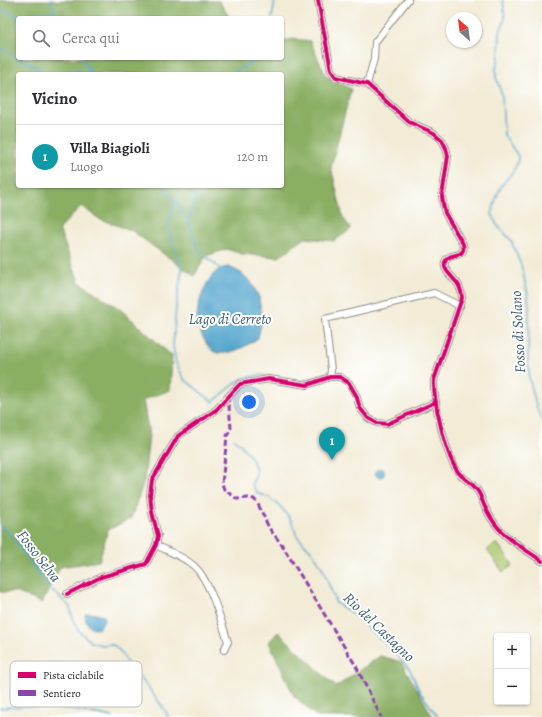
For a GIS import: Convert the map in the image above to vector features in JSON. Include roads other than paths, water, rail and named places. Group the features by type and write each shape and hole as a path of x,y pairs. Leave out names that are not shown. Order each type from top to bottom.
{"street":[{"path":"318,0 331,70 336,77 367,84 409,122 434,133 442,140 446,148 448,156 442,196 443,204 445,213 464,248 463,252 449,257 444,263 459,286 462,298 436,372 434,389 446,446 455,468 461,476 477,489 496,526 506,536 542,561"},
{"path":"367,84 374,59 375,42 408,0"},
{"path":"330,377 331,370 325,320 434,293 460,306"},
{"path":"68,594 101,577 146,564 156,545 158,536 152,512 152,480 178,436 216,410 240,384 269,379 306,385 330,377 340,377 350,383 364,413 368,418 377,423 387,424 436,402"},
{"path":"156,545 179,556 194,566 199,572 212,596 228,642 224,650"}],"water":[{"name":"Lago di Cerreto","path":"229,267 241,273 251,282 259,297 262,320 258,338 250,344 234,351 218,353 214,352 207,345 198,326 197,315 200,300 210,278 220,269"},
{"path":"380,468 385,473 380,478 375,473"},
{"path":"90,613 104,616 105,620 98,629 90,627 86,621 85,614"}],"waterway":[{"path":"51,0 56,16"},
{"path":"272,16 275,0"},
{"name":"Fosso di Solano","path":"503,0 505,19 500,32 496,77 502,95 504,135 518,156 518,161 514,170 502,185 495,201 492,214 497,225 511,240 522,268 528,295 529,308 529,377 537,409 542,419"},
{"path":"0,9 17,16 33,13 54,12"},
{"path":"0,47 16,57"},
{"path":"21,60 48,72"},
{"path":"82,60 92,72"},
{"path":"234,72 254,60"},
{"path":"66,72 77,70 91,72"},
{"path":"165,188 188,221 195,244 199,250 220,269"},
{"path":"188,222 198,188"},
{"path":"175,201 169,225 171,240 182,269 176,306 173,346 176,363 184,379 213,402 244,378 259,375 302,381 320,377"},
{"name":"Rio del Castagno","path":"234,439 245,449 251,458 256,473 252,484 257,493 268,497 280,506 291,520 297,536 313,553 323,569 336,603 349,611 393,650 410,670 420,692 438,717"},
{"name":"Fosso Selva","path":"0,526 7,531 47,585 70,607 74,623 79,631 91,642 115,646 121,652 126,661"},
{"name":"Fosso Selva","path":"142,680 165,710 168,717"},
{"name":"Fosso Selva","path":"0,708 14,707"},
{"name":"Fosso Selva","path":"43,707 113,717"}],"place":[{"name":"Villa Biagioli","path":"332,460"}]}
